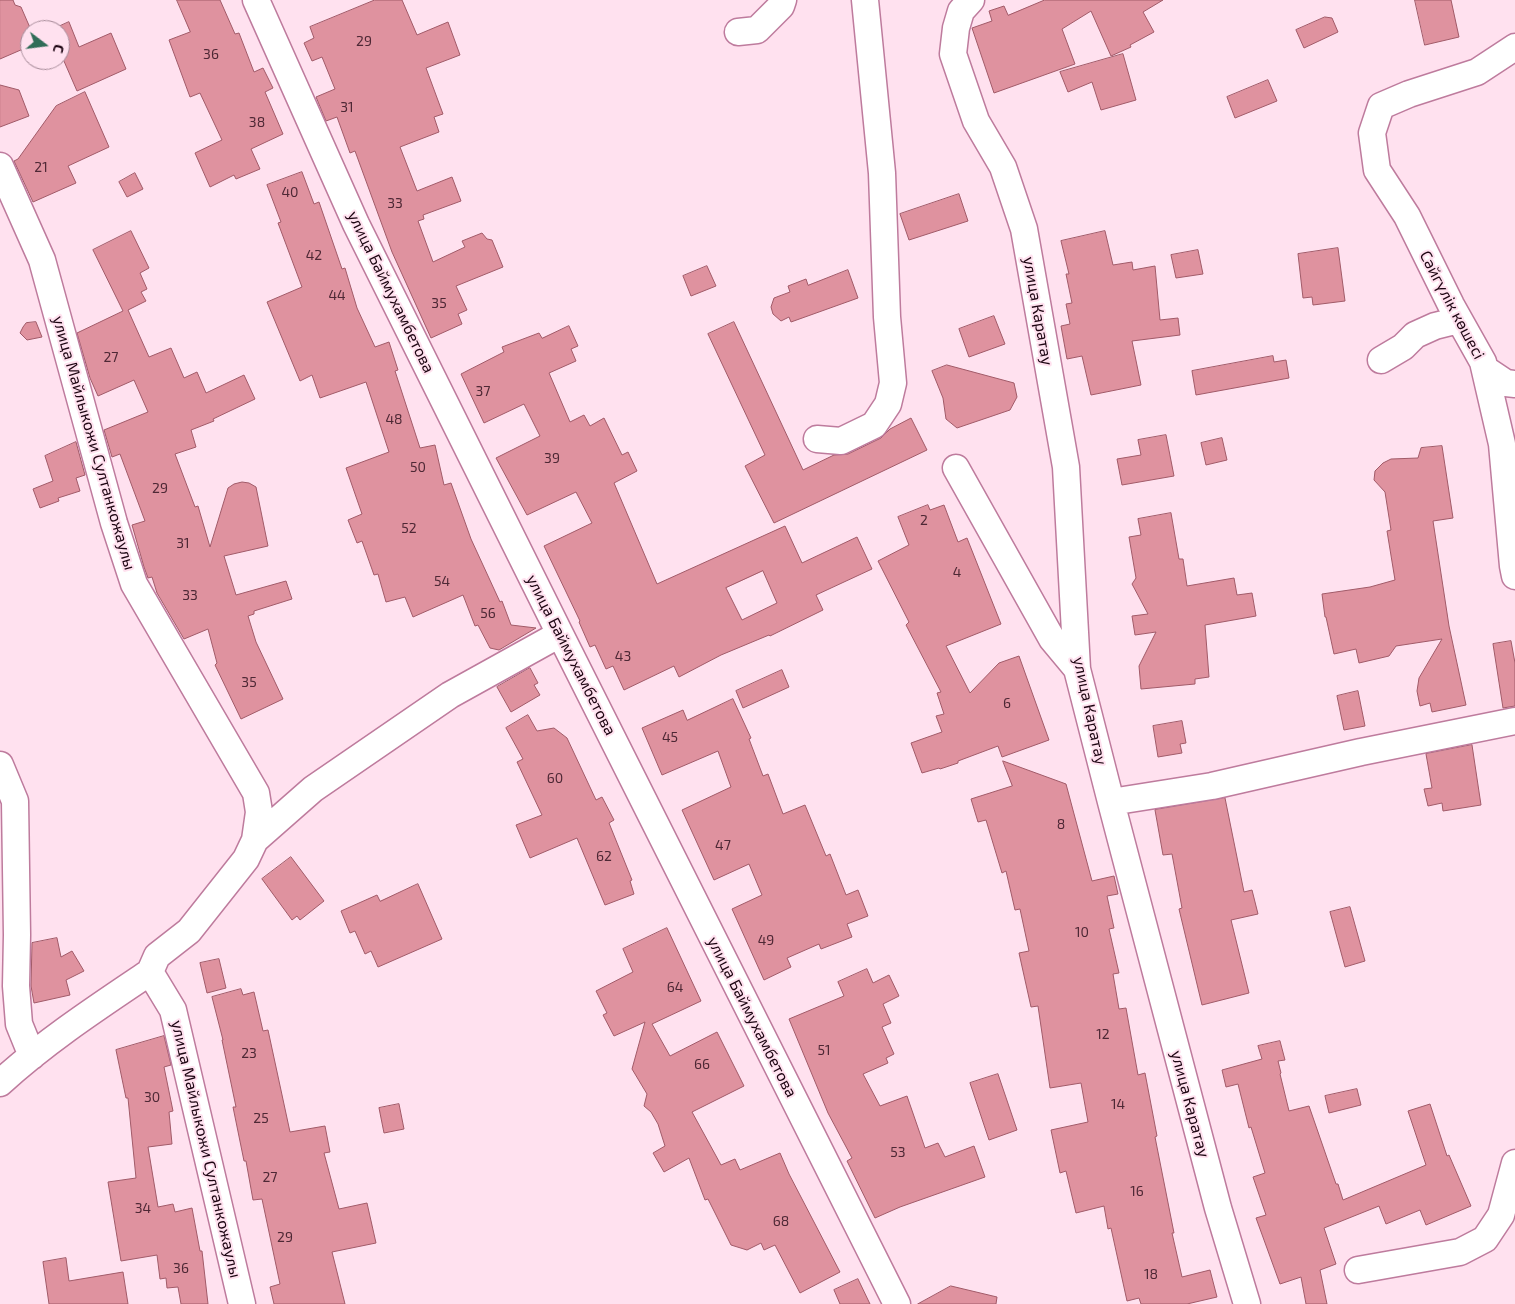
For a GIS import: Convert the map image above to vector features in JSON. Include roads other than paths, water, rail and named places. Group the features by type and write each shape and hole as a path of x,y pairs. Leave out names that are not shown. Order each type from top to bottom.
{"street":[{"name":"улица Баймухамбетова","path":"256,0 356,224 897,1304"},
{"path":"738,32 757,30 781,6 783,0"},
{"path":"817,439 841,441 874,425 888,404 892,383 882,173 865,0"},
{"name":"улица Каратау","path":"971,0 961,11 956,28 953,54 976,121 1003,167 1024,229 1066,467 1077,669 1215,1198 1247,1304"},
{"name":"Сәйгүлік көшесі","path":"1515,47 1477,72 1409,94 1381,106 1372,133 1377,170 1407,216 1459,320 1483,362 1502,444 1515,576"},
{"name":"улица Майлыкожи Султанкожаулы","path":"0,166 42,260 114,523 134,584 256,793 259,812 255,840 246,859 188,931 157,956 150,972 174,1010 242,1304"},
{"path":"1380,360 1403,347 1415,335 1435,326 1459,320"},
{"path":"1484,369 1506,383 1515,384"},
{"path":"956,468 1052,639 1077,669"},
{"path":"255,840 313,790 450,695 560,634"},
{"path":"1111,802 1212,786 1361,752 1515,720"},
{"path":"0,765 15,801 16,986 19,1024 32,1056"},
{"path":"0,1083 87,1014 150,972"},
{"path":"1358,1270 1460,1252 1485,1239 1501,1215 1510,1212 1515,1162"}]}
